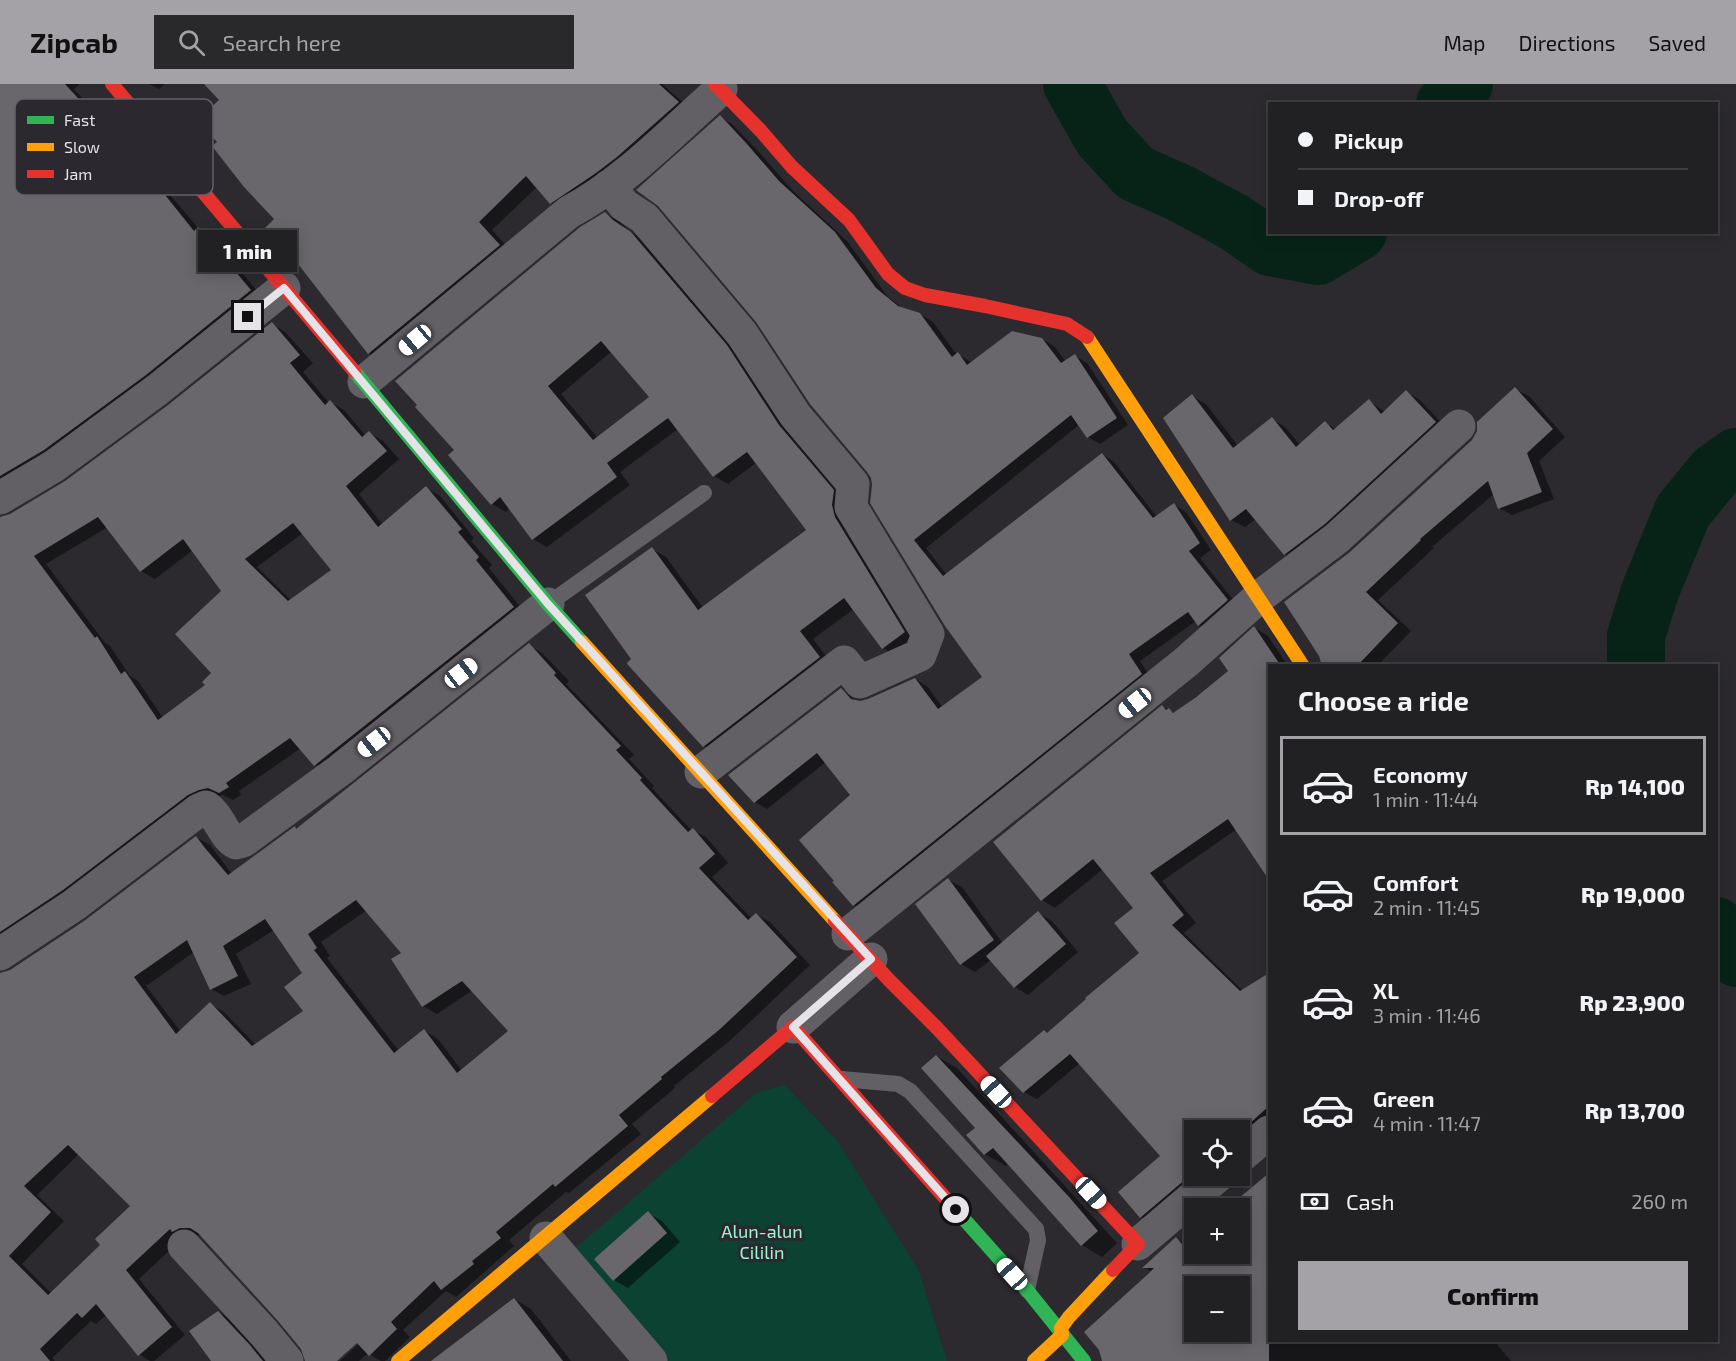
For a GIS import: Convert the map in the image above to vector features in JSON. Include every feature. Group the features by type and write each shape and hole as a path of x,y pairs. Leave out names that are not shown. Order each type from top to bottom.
{"street":[{"path":"112,84 125,99"},
{"path":"364,382 569,212 609,186 718,86 792,166 849,220 888,274 905,288 925,295 1067,324 1086,335 1302,664"},
{"path":"609,186 624,205 644,218 742,334 795,415 853,484 851,507 928,634 920,655 860,682 844,662 701,772"},
{"path":"206,195 548,604 871,959 1138,1244"},
{"path":"0,498 54,466 157,390 284,288"},
{"path":"848,934 1186,662 1258,598 1337,537 1459,426"},
{"path":"0,954 74,905 199,810 206,807 212,811 230,840 236,843 243,841 339,770 548,604"},
{"path":"398,1361 546,1238 871,959"},
{"path":"793,1027 1027,1290 1084,1361"},
{"path":"1250,1148 1268,1133"},
{"path":"1062,1335 1061,1328 1069,1317 1138,1244 1206,1186"},
{"path":"546,1238 651,1361"},
{"path":"184,1246 287,1361"},
{"path":"1034,1361 1062,1335"}],"lane":[{"path":"548,604 704,492"},
{"path":"840,1079 898,1084 910,1091 1036,1229 1038,1240 1027,1290"}],"green space":[{"name":"Alun-alun Cililin","path":"785,1085 838,1142 919,1271 947,1361 667,1361 572,1251 756,1093"}],"building":[{"path":"0,84 65,84 79,99 15,99 15,195 165,195 194,231 198,227 251,290 146,375 44,450 0,476"},
{"path":"204,84 659,84 679,102 617,157 550,204 526,176 479,222 500,245 368,354 291,255 288,258 262,231 274,219 244,187 213,147 217,142 213,138 213,105 219,100"},
{"path":"720,115 779,181 835,232 876,288 898,306 920,313 952,357 958,352 967,365 1012,331 1042,338 1061,363 1075,354 1117,418 1087,438 1071,415 914,540 943,576 1102,453 1153,518 1174,503 1200,543 1189,551 1228,600 1198,626 1188,612 1129,654 1142,674 853,906 799,840 850,795 817,753 754,803 728,775 841,688 851,699 860,701 915,678 938,709 982,677 945,626 870,503 872,485 867,472 810,404 756,322 658,206 636,190"},
{"path":"605,212 631,232 727,345 779,425 834,490 832,505 835,517 905,632 882,649 844,598 800,631 820,657 703,747 628,665 631,659 585,595 652,547 698,610 806,530 747,452 713,477 668,418 607,463 617,477 532,540 500,497 491,505 448,455 454,450 395,381 580,227","holes":["601,341 649,397 593,440 548,386"]},
{"path":"272,322 300,355 290,363 325,405 330,400 362,437 369,431 387,451 346,486 378,527 426,486 462,529 458,532 479,557 476,560 514,607 314,766 290,738 226,783 229,787 219,793 208,788 188,795 63,890 0,932 0,517 10,514 65,481 168,405","holes":["98,517 140,572 183,539 221,591 175,634 211,673 202,682 205,685 158,720 125,671 121,674 97,636 95,638 34,556","293,523 331,570 288,601 245,559"]},
{"path":"1515,387 1553,429 1527,453 1542,492 1498,509 1488,481 1420,539 1366,592 1398,623 1359,664 1321,664 1319,656 1284,602 1350,552 1472,440 1477,431 1478,421"},
{"path":"1406,390 1436,422 1325,524 1284,555 1246,509 1230,521 1163,418 1192,394 1233,448 1272,417 1296,447 1325,421 1333,430 1369,399 1381,414"},
{"path":"1254,626 1280,664 1268,664 1268,879 1228,819 1150,873 1184,915 1172,925 1240,991 1268,974 1268,1107 1250,1123 1250,1120 1184,1120 1184,1181 1140,1218 1118,1192 1160,1156 1070,1054 1023,1093 999,1068 1044,1030 1047,1033 1139,953 1114,923 1133,908 1093,859 1041,901 993,842 1162,705 1173,713 1228,671 1219,658"},
{"path":"529,643 556,673 554,675 621,746 616,750 642,778 640,780 688,832 693,828 715,854 699,868 748,920 756,913 797,957 719,1030 619,1115 628,1126 555,1187 553,1184 496,1232 501,1238 472,1261 474,1264 441,1290 434,1281 391,1322 397,1329 369,1356 357,1343 337,1361 305,1361 301,1349 278,1321 198,1233 190,1228 180,1228 172,1232 170,1229 126,1270 172,1327 138,1356 96,1304 82,1318 77,1313 40,1349 50,1361 0,1361 0,973 10,970 84,921 196,836 228,875 295,826 296,829","holes":["356,900 401,953 391,959 422,1007 462,981 508,1031 457,1073 424,1029 394,1053 314,950 317,948 308,934","265,919 302,973 284,987 303,1011 252,1046 210,1002 176,1034 134,977 187,940 210,990 238,976 223,946","68,1145 130,1206 95,1239 100,1245 48,1295 9,1256 51,1212 24,1186"]},
{"path":"948,878 994,940 960,965 915,904"},
{"path":"1038,911 1066,944 1014,988 986,956"},
{"path":"936,1055 1098,1231 1081,1246 993,1148 984,1155 966,1135 975,1128 921,1068"},
{"path":"1268,1174 1269,1361 1102,1361 1099,1350 1084,1332 1154,1268 1142,1268 1176,1237 1184,1247 1184,1264 1250,1264 1250,1198 1239,1198"},
{"path":"648,1211 667,1233 613,1281 594,1259"},
{"path":"514,1298 563,1361 431,1361"},
{"path":"218,1311 263,1361 211,1361 189,1331"}],"waterway":[{"path":"1072,84 1102,137 1135,173 1180,193 1234,222 1270,247 1318,256 1355,234"},
{"path":"1447,102 1464,84"},
{"path":"1636,664 1636,636 1650,591 1683,511 1715,472 1736,457"},
{"path":"1718,929 1736,958"}],"traffic: fast":[{"path":"354,371 582,642"},
{"path":"947,1200 1027,1290 1084,1361"}],"traffic: slow":[{"path":"1087,337 1302,664"},
{"path":"582,642 835,921"},
{"path":"398,1361 712,1096"},
{"path":"1034,1361 1062,1335 1061,1328 1069,1317 1113,1270"}],"traffic: jam":[{"path":"112,84 125,99"},
{"path":"715,84 792,167 849,220 888,274 905,288 925,295 1067,324 1087,337"},
{"path":"206,195 354,371"},
{"path":"835,921 1138,1244 1113,1270"},
{"path":"712,1096 793,1027 947,1200"}],"route":[{"path":"248,317 284,288 548,604 871,959 793,1027 956,1210"}]}
